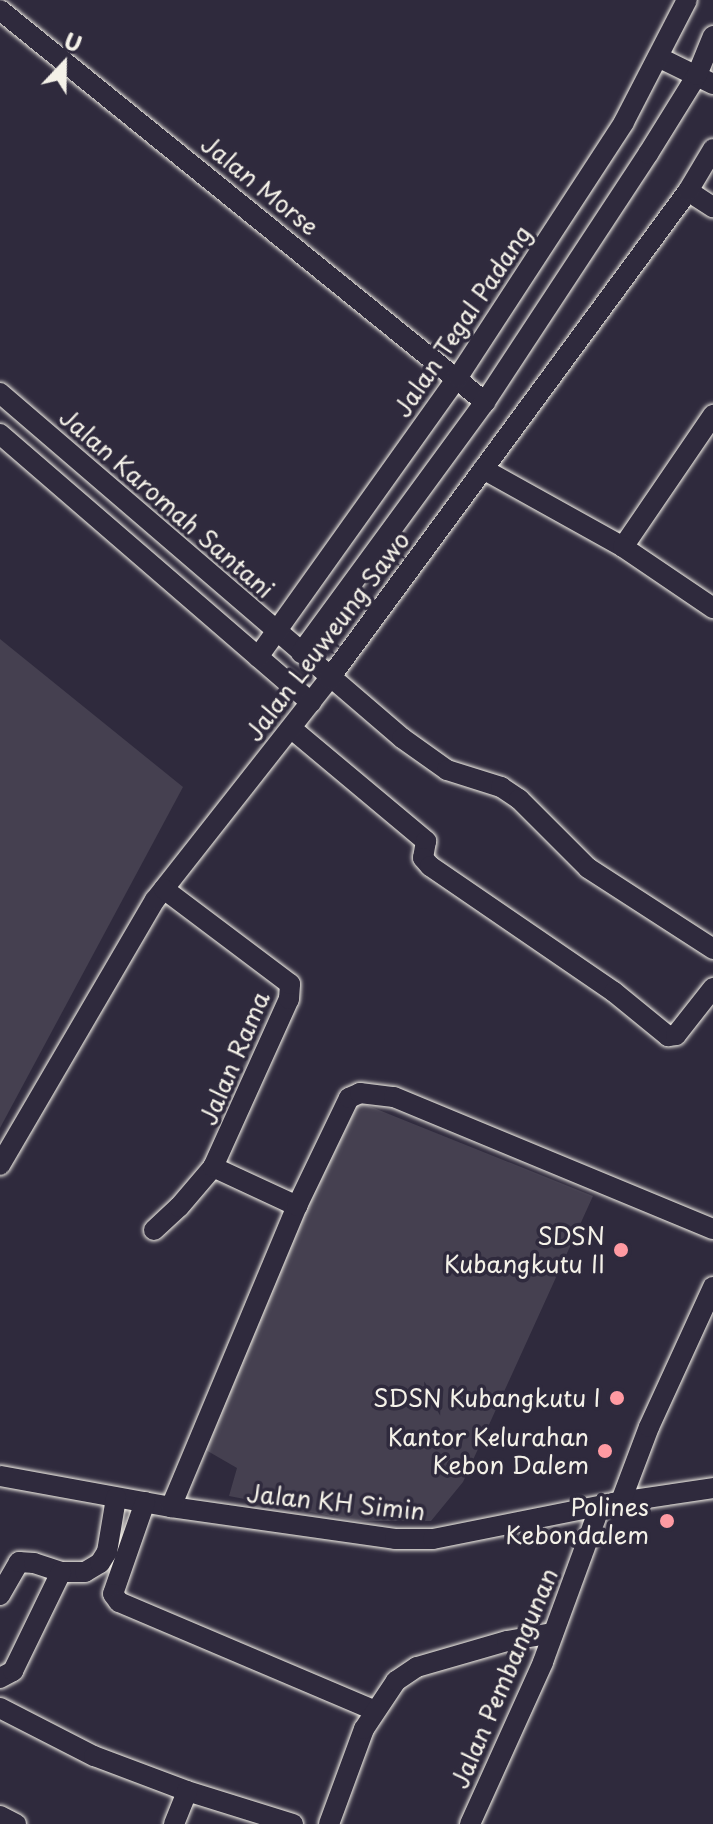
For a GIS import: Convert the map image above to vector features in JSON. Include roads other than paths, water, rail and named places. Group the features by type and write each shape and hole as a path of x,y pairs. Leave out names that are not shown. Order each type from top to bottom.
{"street":[{"name":"Jalan Tegal Padang","path":"258,657 458,377 624,122 660,58 687,0"},
{"name":"Jalan Morse","path":"0,10 458,377 485,402"},
{"path":"301,653 485,402 705,79 713,36"},
{"path":"660,58 705,79"},
{"name":"Jalan Leuweung Sawo","path":"0,1165 164,889 292,729 688,191 713,149"},
{"path":"688,191 713,207"},
{"name":"Jalan Karomah Santani","path":"0,393 329,679 447,770 501,787 519,799 588,868 713,949"},
{"path":"623,547 713,415"},
{"path":"0,434 311,702"},
{"path":"483,469 623,547 713,608"},
{"path":"292,729 426,841 423,858 430,866 614,992 668,1036 676,1035 713,988"},
{"name":"Jalan Rama","path":"164,889 290,984 289,999 213,1167"},
{"path":"171,1507 297,1206 349,1098 360,1093 378,1093 713,1229"},
{"path":"154,1230 179,1207 213,1167 297,1206"},
{"path":"621,1501 649,1427 713,1287"},
{"name":"Jalan KH Simin","path":"0,1476 171,1507 395,1539 420,1539 492,1529 621,1501 713,1488"},
{"path":"0,1595 19,1562 61,1572 85,1572 100,1563 107,1552 116,1498"},
{"path":"145,1502 113,1594 119,1602 374,1710"},
{"name":"Jalan Pembangunan","path":"470,1824 553,1633 600,1506"},
{"path":"0,1678 13,1671 61,1572"},
{"path":"329,1824 374,1710 396,1681 417,1667 507,1641 553,1633"},
{"path":"0,1708 94,1756 187,1791 293,1824"},
{"path":"174,1824 187,1791"},
{"path":"0,1816 16,1824"}],"place":[{"name":"SDSN Kubangkutu II","path":"621,1250"},
{"name":"SDSN Kubangkutu I","path":"617,1398"},
{"name":"Kantor Kelurahan Kebon Dalem","path":"605,1451"},
{"name":"Polines Kebondalem","path":"667,1521"}]}
